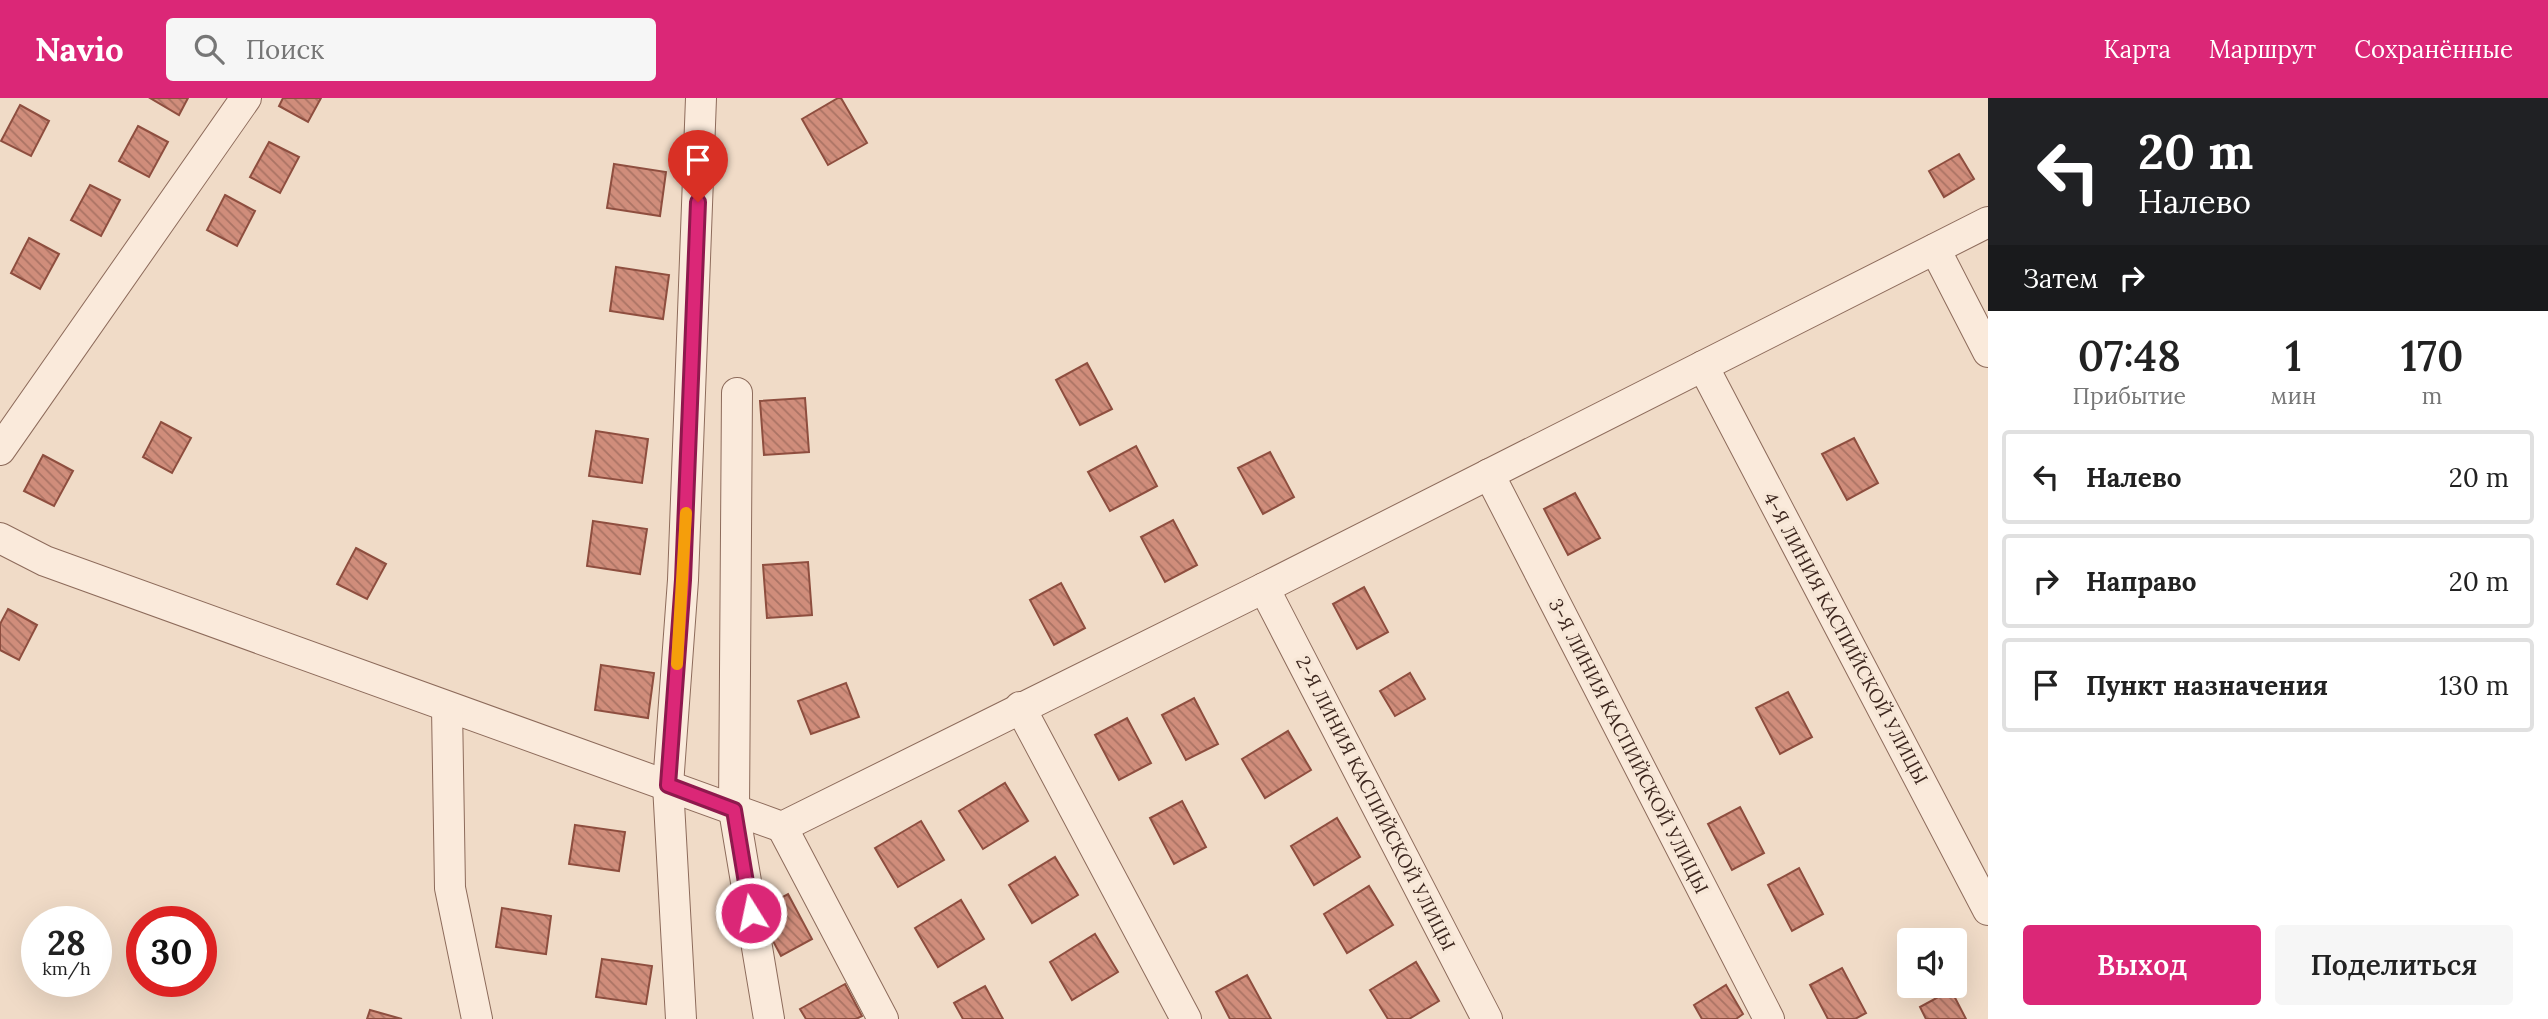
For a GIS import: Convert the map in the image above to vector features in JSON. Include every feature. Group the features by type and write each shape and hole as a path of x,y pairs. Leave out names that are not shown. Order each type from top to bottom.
{"street":[{"path":"0,450 246,98"},
{"path":"681,1019 668,785 683,580 701,98"},
{"path":"782,827 1988,222"},
{"path":"1935,249 1988,352"},
{"name":"4-Я ЛИНИЯ КАСПИЙСКОЙ УЛИЦЫ","path":"1703,366 1988,910"},
{"path":"737,393 734,810 769,1019"},
{"name":"3-Я ЛИНИЯ КАСПИЙСКОЙ УЛИЦЫ","path":"1489,474 1769,1019"},
{"path":"0,538 45,561 782,827 883,1019"},
{"name":"2-Я ЛИНИЯ КАСПИЙСКОЙ УЛИЦЫ","path":"1264,587 1487,1019"},
{"path":"1020,707 1186,1019"},
{"path":"447,708 450,888 477,1019"}],"building":[{"path":"150,98 188,98 179,115"},
{"path":"283,98 321,98 308,122 279,106"},
{"path":"841,98 867,143 828,165 802,119"},
{"path":"20,105 49,121 31,156 1,141"},
{"path":"138,126 168,142 149,177 119,161"},
{"path":"269,142 299,157 280,193 250,177"},
{"path":"1959,154 1974,179 1944,197 1929,171"},
{"path":"614,164 666,172 660,216 607,208"},
{"path":"90,185 120,200 101,236 71,220"},
{"path":"225,195 255,211 237,246 207,230"},
{"path":"29,238 59,254 40,289 11,273"},
{"path":"616,267 669,275 663,319 610,311"},
{"path":"1087,363 1112,409 1080,425 1056,380"},
{"path":"805,398 809,452 764,455 760,401"},
{"path":"161,422 191,438 172,473 143,457"},
{"path":"596,431 648,439 642,483 589,476"},
{"path":"1854,438 1878,483 1847,500 1822,454"},
{"path":"1136,446 1157,486 1110,511 1088,472"},
{"path":"1270,452 1294,497 1263,514 1238,468"},
{"path":"43,455 73,471 54,506 24,491"},
{"path":"1575,493 1600,538 1568,555 1544,509"},
{"path":"1173,520 1197,565 1165,582 1141,537"},
{"path":"593,521 647,529 640,574 587,566"},
{"path":"356,548 386,564 367,599 337,584"},
{"path":"808,562 812,615 767,618 763,565"},
{"path":"1061,583 1085,628 1054,645 1030,600"},
{"path":"1364,587 1388,632 1357,649 1333,604"},
{"path":"8,609 37,625 19,660 0,650 0,624"},
{"path":"601,665 654,673 648,718 595,710"},
{"path":"1410,673 1425,699 1395,716 1380,691"},
{"path":"846,683 859,717 811,734 798,701"},
{"path":"1788,692 1812,737 1780,754 1756,708"},
{"path":"1194,698 1218,744 1186,760 1162,715"},
{"path":"1127,718 1151,763 1119,780 1095,735"},
{"path":"1288,731 1311,770 1265,798 1242,759"},
{"path":"1005,783 1028,821 983,849 959,811"},
{"path":"1182,801 1206,847 1174,864 1150,818"},
{"path":"1740,807 1764,853 1732,870 1708,824"},
{"path":"1337,818 1360,857 1314,885 1291,846"},
{"path":"921,821 944,860 898,887 875,848"},
{"path":"575,825 625,832 619,871 569,864"},
{"path":"1055,857 1078,895 1032,923 1009,885"},
{"path":"1799,868 1823,914 1792,931 1768,885"},
{"path":"1369,886 1393,925 1347,953 1324,914"},
{"path":"788,894 812,939 781,956 757,911"},
{"path":"961,900 984,939 938,967 915,928"},
{"path":"502,908 551,916 546,954 496,947"},
{"path":"1095,934 1118,972 1072,1000 1050,962"},
{"path":"602,959 652,966 646,1004 596,997"},
{"path":"1416,962 1439,1001 1409,1019 1388,1019 1370,990"},
{"path":"1842,968 1866,1013 1855,1019 1828,1019 1810,985"},
{"path":"1247,975 1271,1019 1230,1019 1216,992"},
{"path":"845,984 862,1016 856,1019 806,1019 800,1009"},
{"path":"1726,985 1743,1014 1736,1019 1702,1019 1694,1005"},
{"path":"985,986 1003,1019 963,1019 954,1003"},
{"path":"1936,998 1955,998 1966,1019 1926,1019 1920,1007"},
{"path":"370,1010 402,1019 367,1019"}],"slow traffic":[{"path":"677,664 686,513"}],"route":[{"path":"698,202 683,580 668,785 734,810 751,913"}]}
